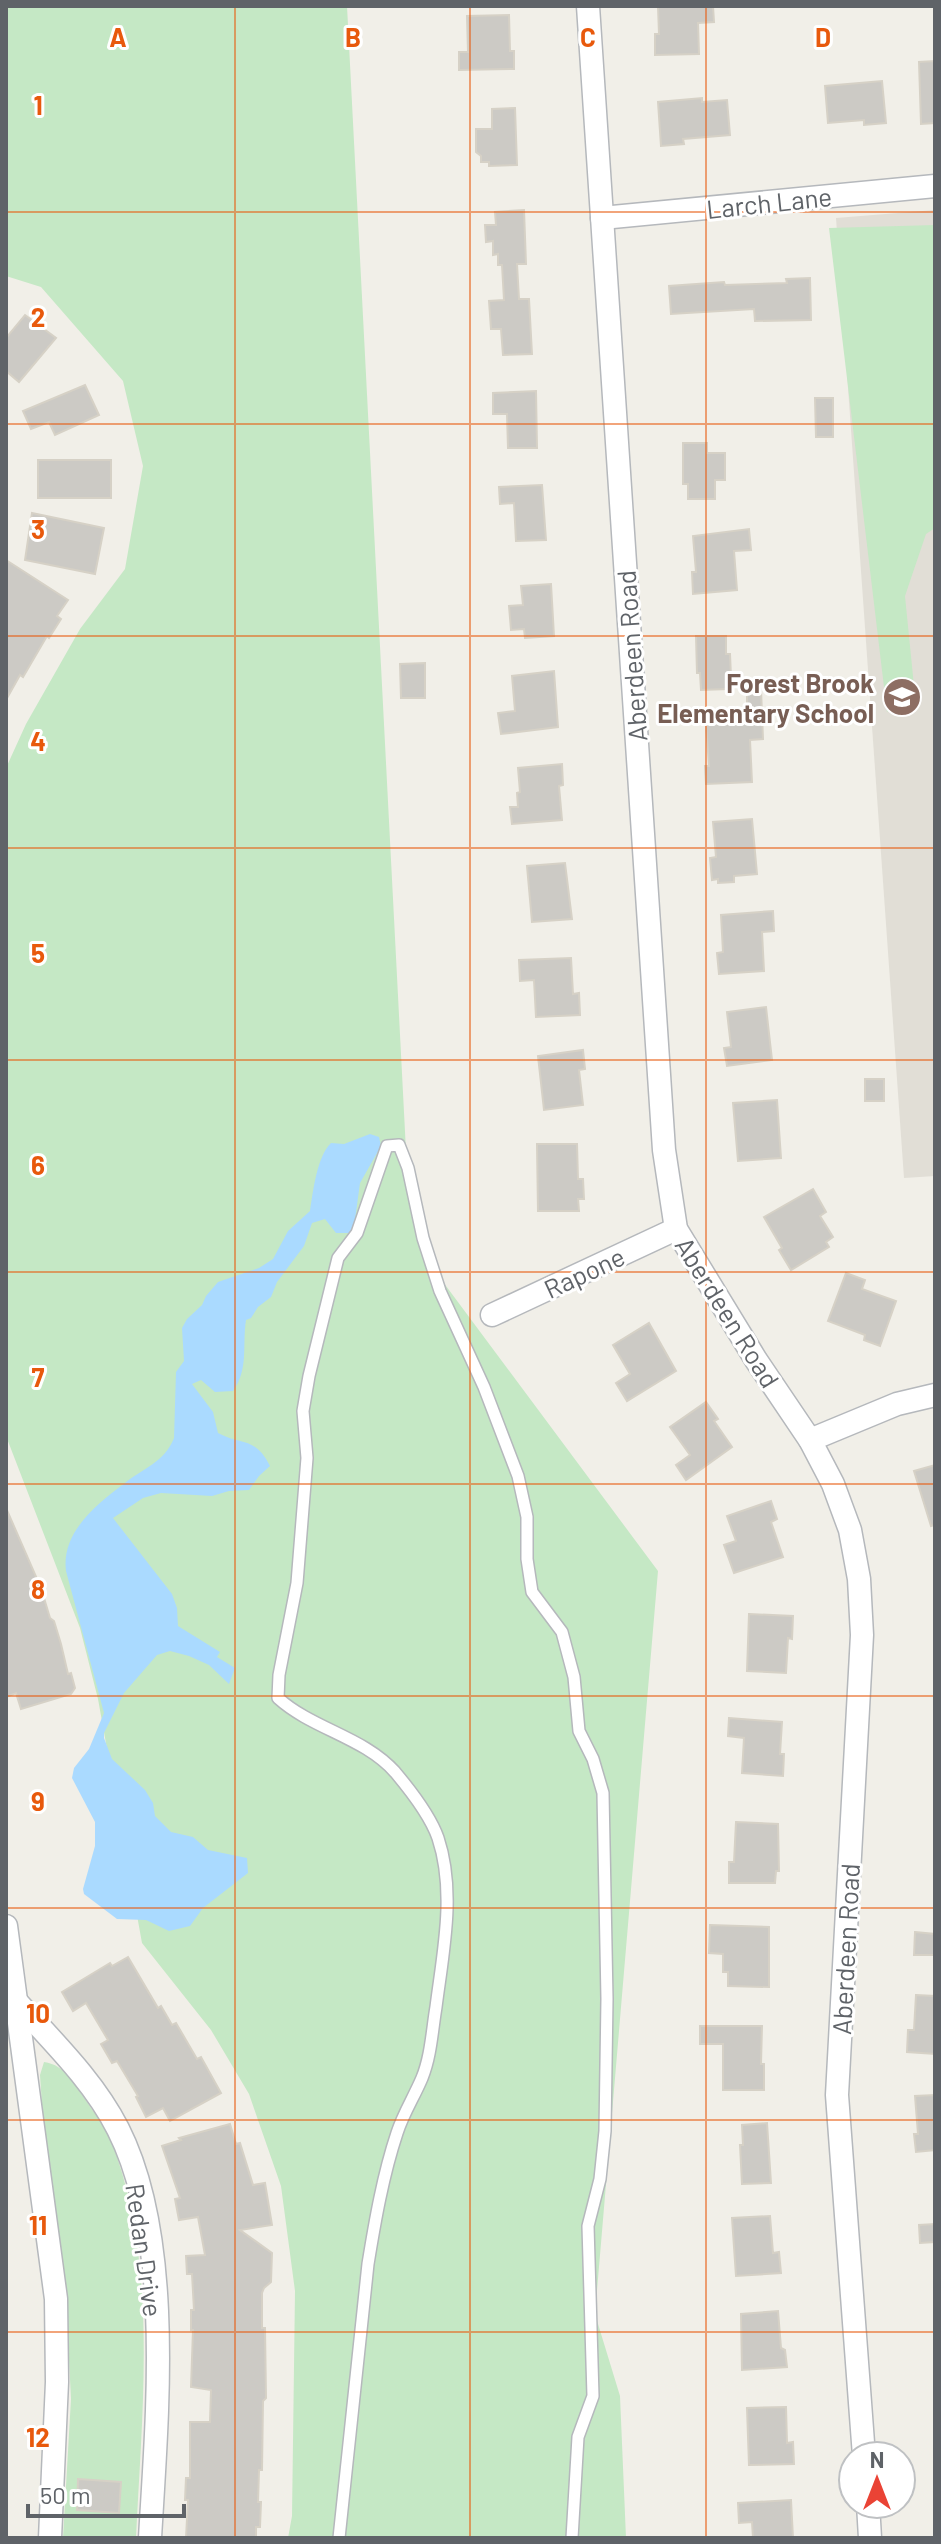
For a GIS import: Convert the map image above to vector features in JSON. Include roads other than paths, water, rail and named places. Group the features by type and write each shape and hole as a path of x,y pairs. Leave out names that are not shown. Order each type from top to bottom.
{"street":[{"name":"Aberdeen Road","path":"588,6 664,1150 676,1229 756,1360 810,1440 833,1484 850,1530 860,1593 862,1635 837,2095 863,2440"},
{"name":"Larch Lane","path":"602,218 935,186"},
{"name":"Rapone","path":"492,1315 676,1229"},
{"path":"810,1440 897,1404 935,1395"},
{"path":"6,1926 44,2202 57,2327 50,2538"},
{"name":"Redan Drive","path":"16,2001 98,2095 118,2131 141,2195 154,2278 158,2366 150,2538"}],"lane":[{"path":"339,2538 372,2237 397,2133 422,2078 429,2054 446,1932 446,1888 438,1838 409,1789 393,1769 353,1741 294,1712 278,1698 279,1675 297,1583 307,1458 303,1411 309,1376 338,1258 357,1233 387,1146 399,1145 408,1168 423,1238 440,1291 466,1344 518,1476 527,1517 527,1559 532,1592 562,1632 574,1677 579,1731 593,1759 603,1793 607,1999 605,2131 600,2179 588,2226 593,2396 578,2437 572,2538"}],"water":[{"path":"370,1134 379,1137 381,1146 360,1183 354,1227 349,1233 336,1233 325,1219 312,1223 304,1246 277,1282 271,1297 246,1320 243,1366 233,1391 215,1392 201,1380 192,1384 213,1412 218,1433 253,1446 270,1466 249,1490 212,1496 161,1493 143,1498 113,1518 172,1594 178,1626 220,1652 217,1657 235,1668 229,1684 209,1665 189,1656 170,1651 157,1655 124,1693 104,1738 112,1759 145,1790 153,1803 155,1816 171,1832 193,1837 208,1850 247,1858 248,1873 203,1908 190,1926 169,1931 146,1920 117,1919 84,1894 83,1889 95,1846 95,1822 72,1778 74,1768 89,1749 104,1713 66,1571 69,1544 83,1520 93,1510 159,1459 170,1446 174,1438 176,1372 184,1361 182,1328 187,1319 202,1305 218,1282 259,1268 273,1259 288,1231 310,1211 319,1165 331,1143 344,1144"}],"place":[{"name":"Forest Brook Elementary School","path":"902,697"}]}
